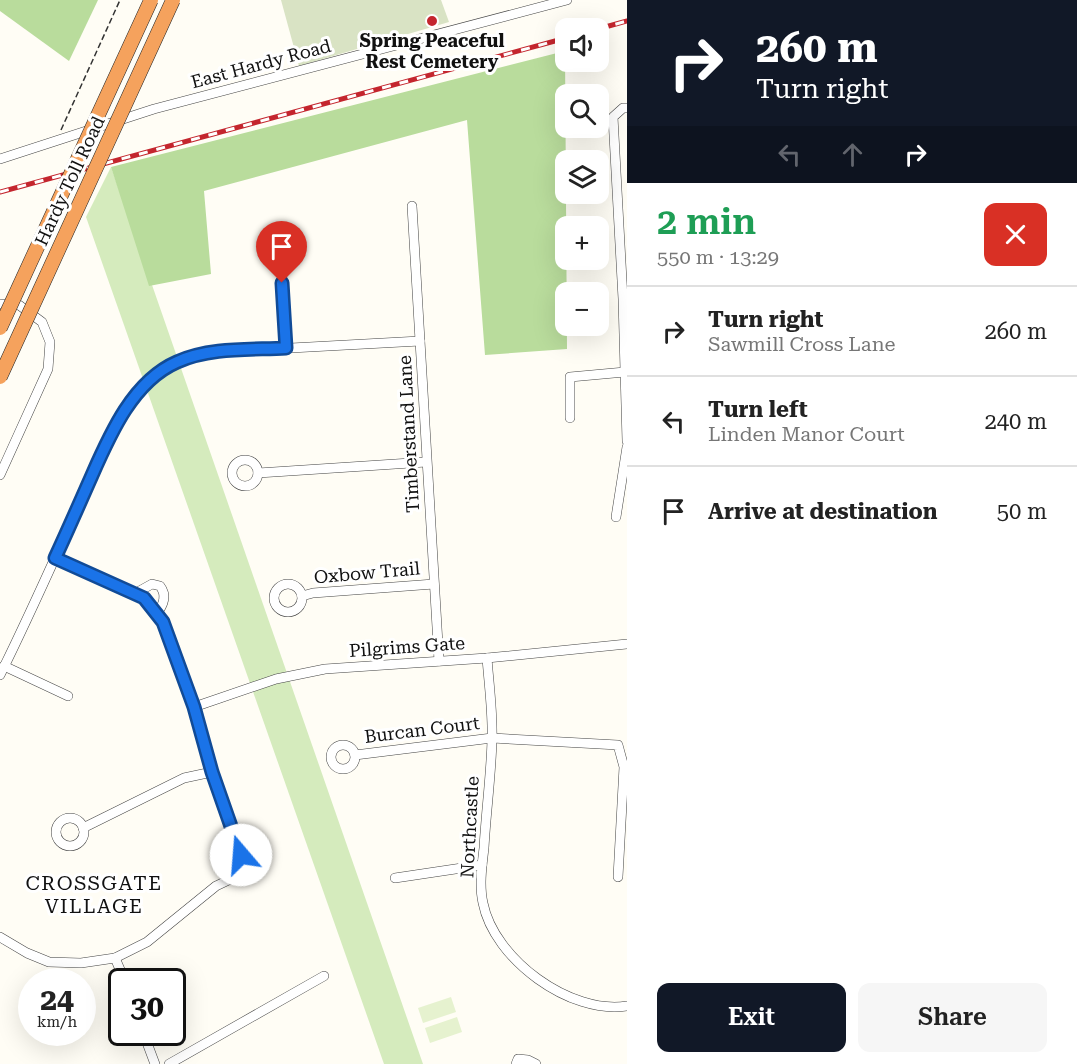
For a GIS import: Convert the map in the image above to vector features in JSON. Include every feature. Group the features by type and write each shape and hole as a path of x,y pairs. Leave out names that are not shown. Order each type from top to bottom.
{"highway":[{"name":"Hardy Toll Road","path":"0,328 151,0"},
{"name":"Hardy Toll Road","path":"0,377 173,0"}],"street":[{"name":"East Hardy Road","path":"0,159 154,110 567,0"},
{"path":"625,108 613,117 627,441"},
{"name":"Timberstand Lane","path":"412,206 439,661"},
{"path":"280,239 286,348"},
{"path":"0,304 19,305 42,322 50,342 48,369 0,475"},
{"path":"68,696 2,670 107,441 129,404 143,388 176,363 194,356 218,352 420,341"},
{"path":"570,418 570,377 625,372"},
{"path":"616,518 627,447"},
{"path":"258,473 426,462"},
{"path":"0,937 27,953 49,962 81,963 115,958 147,942 216,886 235,877 242,865 239,844 212,772 194,707 163,622 144,598 55,558"},
{"path":"135,594 152,584 160,586 164,599 163,605 156,614"},
{"name":"Oxbow Trail","path":"302,596 313,593 435,584"},
{"name":"Pilgrims Gate","path":"194,707 276,679 325,669 487,658 627,644"},
{"name":"Northcastle","path":"487,658 492,738 482,865 483,903 494,930 521,964 538,980 588,1004 627,1006"},
{"name":"Burcan Court","path":"355,755 492,738 618,745 624,767 618,877"},
{"path":"83,828 184,778 212,772"},
{"path":"395,878 482,865"},
{"path":"115,958 119,968"},
{"path":"169,1064 324,976"},
{"path":"148,1046 155,1064"},
{"path":"516,1064 518,1059 536,1064"}],"path":[{"path":"55,141 120,0"}],"green space":[{"path":"0,0 98,0 69,61 0,11"},
{"path":"281,0 441,0 449,22 299,66"},
{"path":"555,54 555,72 565,72 565,84 555,84 555,138 566,138 566,150 555,150 555,204 566,204 566,216 555,216 555,270 566,270 567,282 555,282 555,336 567,336 567,349 485,355 467,120 204,191 211,274 149,286 111,167"},
{"path":"111,167 423,1064 384,1064 86,217"},
{"path":"451,997 456,1012 423,1023 418,1008"},
{"path":"457,1017 462,1032 430,1043 425,1028"}],"railway":[{"path":"609,26 627,21"},
{"path":"0,192 555,41"}],"place":[{"name":"Spring Peaceful Rest Cemetery","path":"432,21"}],"district":[{"name":"CROSSGATE VILLAGE","path":"94,894"}],"route":[{"path":"241,855 212,772 194,707 163,622 144,598 55,558 107,441 129,404 150,381 176,363 194,356 218,352 286,348 282,283"}]}
